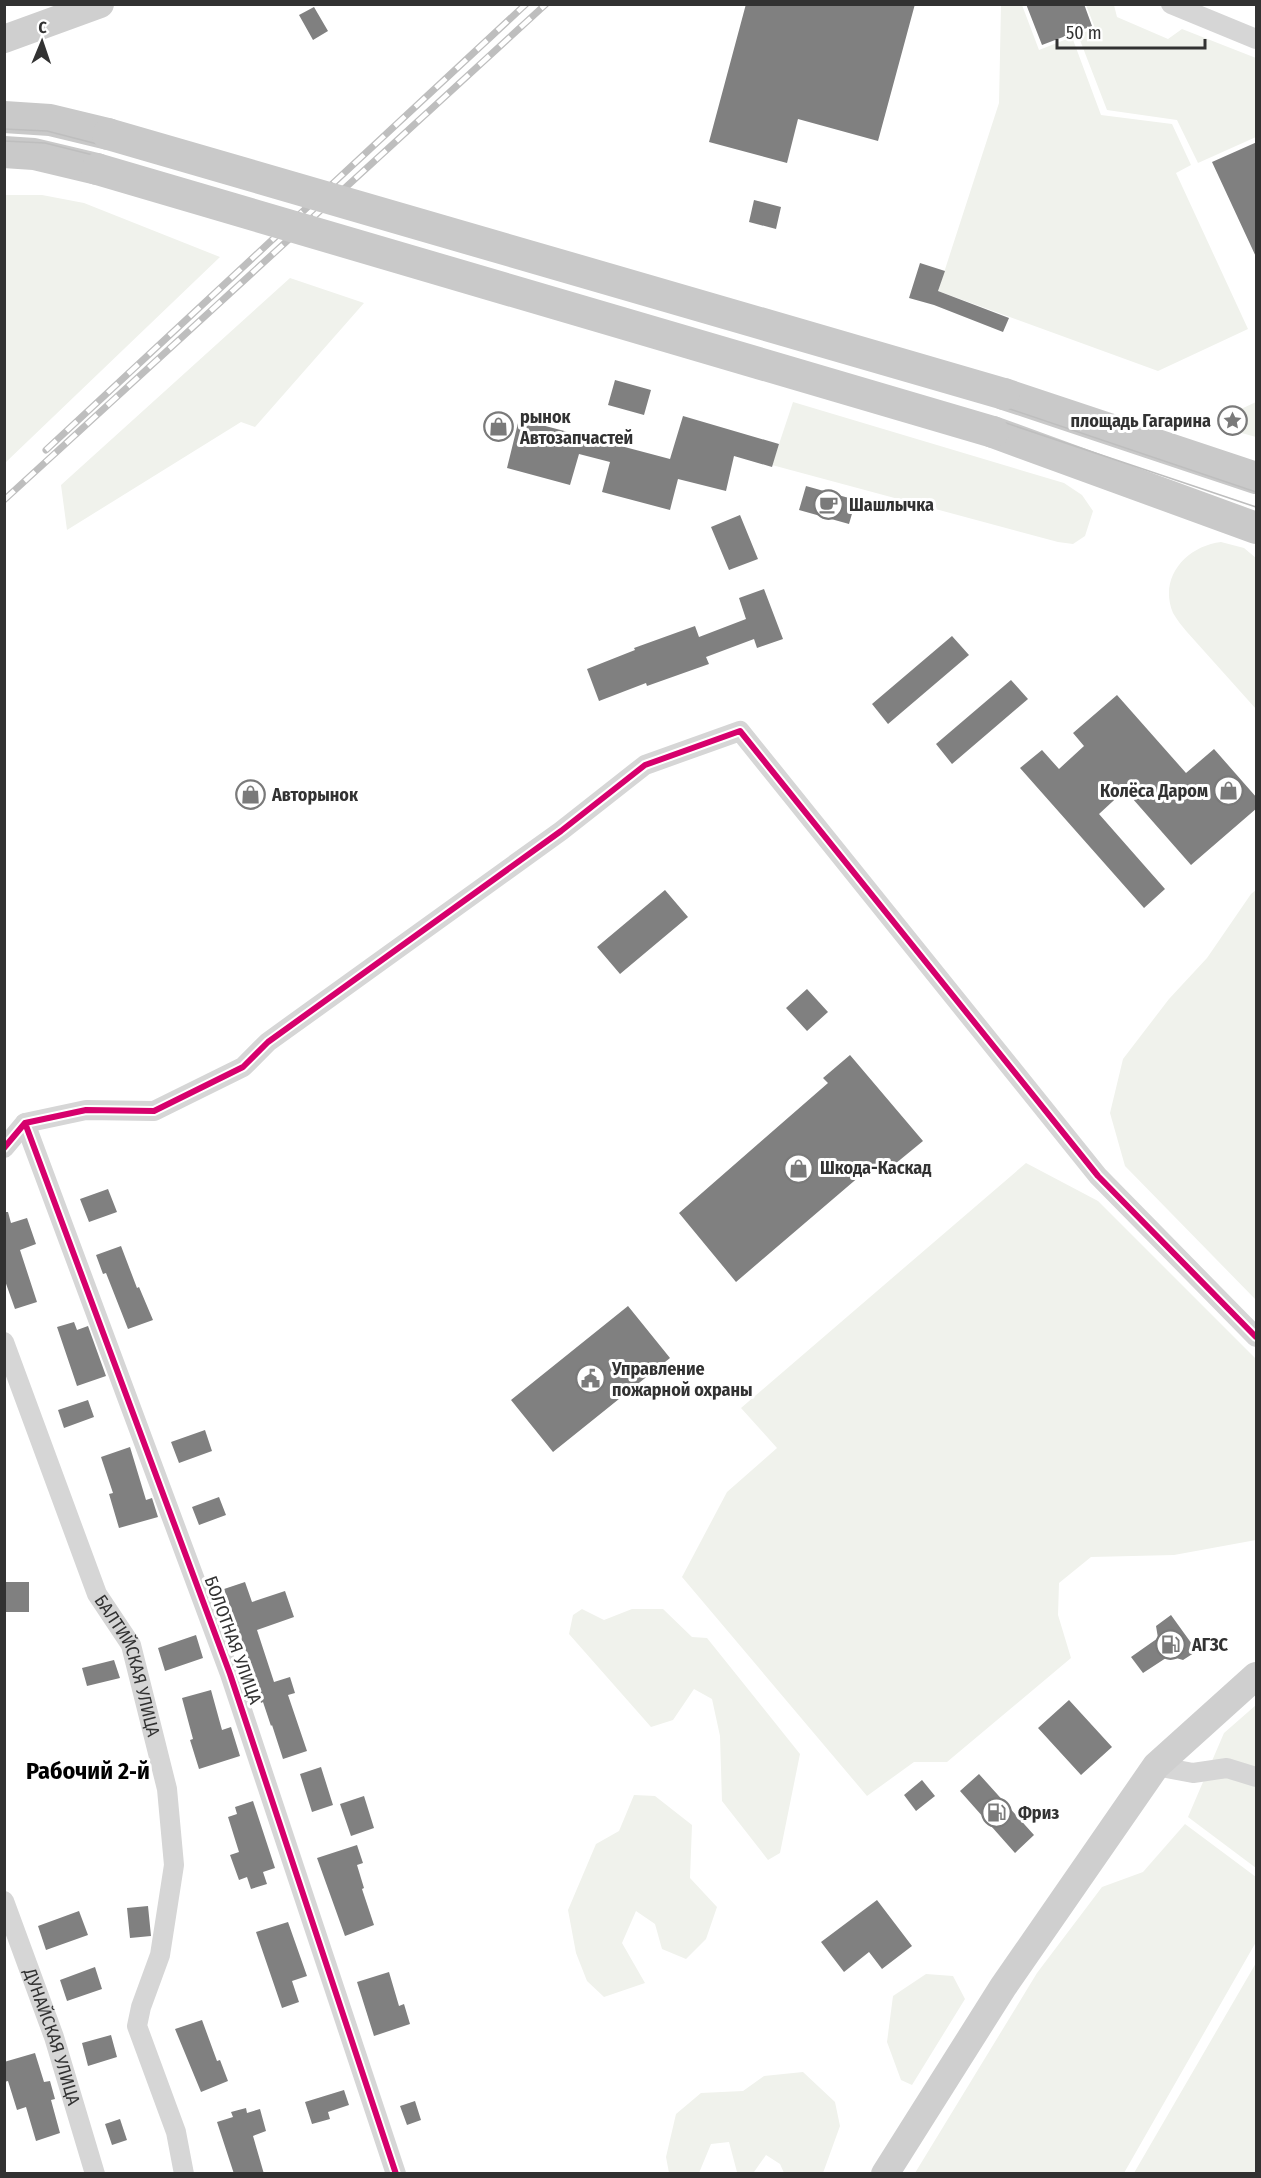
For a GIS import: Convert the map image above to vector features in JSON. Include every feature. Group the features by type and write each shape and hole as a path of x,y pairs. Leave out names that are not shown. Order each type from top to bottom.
{"main road":[{"path":"4,39 100,4"},
{"path":"4,117 50,120 108,134 1004,394 1257,478"},
{"path":"4,152 34,154 97,169 993,432 1257,528"},
{"path":"885,2174 1003,1987 1155,1766 1257,1676"}],"street":[{"path":"1171,4 1257,39"},
{"path":"4,1148 25,1123 86,1110 154,1111 243,1067 268,1042 561,831 645,765 740,731 1098,1176 1257,1337"},
{"name":"БОЛОТНАЯ УЛИЦА","path":"25,1123 230,1674 396,2174"},
{"name":"БАЛТИЙСКАЯ УЛИЦА","path":"4,1341 97,1594 131,1645 167,1789 174,1865 160,1955 141,2007 137,2026 176,2132 184,2174"},
{"path":"1155,1766 1193,1773 1227,1768 1257,1777"},
{"name":"ДУНАЙСКАЯ УЛИЦА","path":"4,1901 54,2037 95,2174"}],"shaded area":[{"path":"1001,5 1022,5 1039,50 1072,37 1101,115 1172,124 1191,165 1176,173 1248,329 1158,371 938,291 999,103"},
{"path":"1086,5 1114,5 1117,17 1168,39 1182,29 1256,58 1256,137 1198,163 1177,120 1107,110 1078,35 1095,28"},
{"path":"5,195 42,195 84,203 220,257 5,463"},
{"path":"290,278 364,303 255,427 241,422 67,530 61,485"},
{"path":"793,402 1064,483 1082,495 1093,511 1085,536 1073,544 1058,542 772,465"},
{"path":"1256,402 1256,437 1227,429 1228,415"},
{"path":"1221,542 1244,548 1256,558 1256,709 1181,625 1173,613 1169,600 1169,587 1173,576 1187,557 1197,550"},
{"path":"1256,890 1256,1300 1125,1166 1110,1113 1123,1059 1169,999 1207,958"},
{"path":"1026,1163 1098,1201 1256,1359 1256,1540 1174,1555 1091,1557 1059,1583 1058,1615 1071,1658 947,1762 914,1762 867,1796 682,1577 727,1492 777,1448 741,1408"},
{"path":"582,1609 604,1620 632,1609 663,1609 692,1637 707,1638 800,1754 780,1853 768,1860 722,1801 720,1736 712,1699 694,1689 673,1720 651,1727 569,1634 573,1615"},
{"path":"1256,1705 1256,1868 1188,1817 1224,1733"},
{"path":"634,1795 655,1796 692,1825 690,1878 717,1907 706,1939 686,1959 662,1949 655,1924 636,1911 622,1943 645,1983 604,1997 587,1981 576,1953 568,1910 596,1844 619,1831"},
{"path":"1185,1824 1256,1877 1256,1942 1124,2173 915,2173 1037,1973 1102,1887 1143,1872"},
{"path":"1256,1963 1256,2173 1134,2173"},
{"path":"926,1974 953,1976 965,1999 912,2085 901,2080 887,2042 893,1996"},
{"path":"803,2072 835,2102 840,2126 823,2173 784,2173 780,2164 766,2155 754,2172 737,2172 729,2142 711,2144 699,2173 669,2173 666,2157 676,2114 701,2093 743,2091 764,2076"}],"building":[{"path":"746,4 915,4 878,141 798,119 787,163 709,142"},
{"path":"1026,4 1084,4 1092,26 1042,45"},
{"path":"314,7 328,31 313,40 299,15"},
{"path":"1257,142 1257,259 1212,162"},
{"path":"754,200 781,207 776,229 749,222"},
{"path":"920,263 945,271 938,291 1009,318 1003,332 934,305 909,298"},
{"path":"615,380 651,390 644,415 608,405"},
{"path":"683,416 779,444 772,467 734,456 726,491 678,479 670,510 602,492 610,462 579,454 570,485 507,468 519,419 670,459"},
{"name":"Шашлычка","path":"806,486 856,500 849,524 799,510"},
{"path":"740,515 758,559 729,570 711,527"},
{"path":"764,589 783,639 757,648 754,639 706,657 709,664 647,686 646,683 599,701 587,669 635,650 634,648 695,626 699,637 746,619 739,598"},
{"path":"952,636 969,655 888,724 872,704"},
{"path":"1011,680 1028,699 952,764 936,744"},
{"path":"1117,695 1186,773 1214,749 1257,798 1257,808 1191,865 1125,790 1099,814 1165,889 1144,908 1020,768 1042,750 1059,769 1084,746 1073,733"},
{"path":"665,890 688,917 620,974 597,947"},
{"path":"807,989 828,1012 807,1031 786,1008"},
{"name":"Шкода-Каскад","path":"850,1055 923,1141 884,1173 874,1164 736,1282 679,1213 828,1083 823,1078"},
{"path":"108,1189 117,1212 89,1222 80,1199"},
{"path":"4,1212 8,1212 11,1223 27,1218 36,1244 20,1250 37,1302 15,1309 4,1278"},
{"path":"121,1246 137,1288 139,1287 153,1320 128,1329 106,1273 103,1274 96,1255"},
{"name":"Управление пожарной охраны","path":"628,1306 670,1358 553,1452 511,1400"},
{"path":"74,1322 77,1330 88,1326 106,1376 77,1386 57,1327"},
{"path":"88,1400 94,1417 64,1428 58,1410"},
{"path":"205,1430 212,1451 179,1463 171,1442"},
{"path":"130,1447 146,1500 152,1498 158,1517 119,1528 109,1494 113,1493 101,1457"},
{"path":"219,1497 226,1515 199,1525 192,1507"},
{"path":"4,1582 29,1582 29,1612 4,1612"},
{"path":"245,1582 252,1602 285,1591 294,1617 257,1630 274,1682 290,1677 295,1693 288,1695 307,1751 283,1759 263,1702 261,1703 250,1663 224,1589"},
{"name":"АГЗС","path":"1171,1615 1197,1651 1183,1660 1169,1656 1143,1673 1131,1657 1158,1638 1156,1626"},
{"path":"196,1635 203,1658 165,1671 158,1648"},
{"path":"114,1660 120,1678 87,1686 82,1668"},
{"path":"211,1690 222,1730 231,1727 240,1756 199,1769 190,1740 193,1739 182,1698"},
{"path":"1069,1700 1112,1747 1081,1775 1038,1728"},
{"path":"321,1767 333,1805 312,1812 300,1774"},
{"name":"Фриз","path":"979,1774 1034,1835 1015,1853 960,1791"},
{"path":"922,1780 935,1796 916,1811 904,1795"},
{"path":"364,1796 374,1828 351,1836 340,1804"},
{"path":"253,1801 275,1868 263,1872 267,1884 251,1889 247,1877 239,1880 230,1855 239,1852 228,1817 237,1814 235,1807"},
{"path":"357,1845 363,1863 357,1865 364,1888 362,1889 374,1925 345,1936 317,1858"},
{"path":"877,1900 912,1946 882,1969 869,1952 844,1972 821,1942"},
{"path":"148,1906 151,1936 130,1938 127,1908"},
{"path":"79,1911 88,1935 46,1950 38,1926"},
{"path":"288,1922 307,1976 292,1981 299,2002 282,2008 256,1932"},
{"path":"95,1967 102,1989 67,2001 60,1980"},
{"path":"389,1972 399,2006 404,2004 410,2024 374,2036 357,1982"},
{"path":"202,2020 217,2061 220,2060 228,2081 201,2092 175,2029"},
{"path":"111,2035 117,2057 88,2066 82,2043"},
{"path":"35,2053 44,2082 50,2081 55,2099 51,2100 60,2133 36,2141 26,2107 17,2110 8,2081 4,2082 4,2062"},
{"path":"344,2090 349,2105 328,2112 330,2119 312,2124 305,2102"},
{"path":"415,2101 421,2120 407,2125 400,2106"},
{"path":"246,2108 247,2113 260,2109 266,2131 253,2136 264,2174 234,2174 217,2122 233,2117 231,2112"},
{"path":"120,2119 127,2140 112,2145 105,2124"}],"tram line":[{"path":"4,129 47,131 105,146 1001,406 1256,492"},
{"path":"4,141 45,143 101,157 997,420 1256,507"}],"railway":[{"path":"46,450 526,4"},
{"path":"4,500 546,4"}],"cycle path":[{"path":"4,1148 25,1123 86,1110 154,1111 243,1067 268,1042 561,831 645,765 740,731 1098,1176 1256,1337"},
{"path":"25,1123 230,1674 396,2174"}],"place":[{"name":"площадь Гагарина","path":"1232,421"},
{"name":"рынок Автозапчастей","path":"499,427"},
{"name":"Шашлычка","path":"828,505"},
{"name":"Колёса Даром","path":"1229,791"},
{"name":"Авторынок","path":"251,795"},
{"name":"Шкода-Каскад","path":"799,1168"},
{"name":"Управление пожарной охраны","path":"591,1379"},
{"name":"АГЗС","path":"1171,1645"},
{"name":"Фриз","path":"997,1813"}],"district":[{"name":"Рабочий 2‑й","path":"88,1771"}]}
